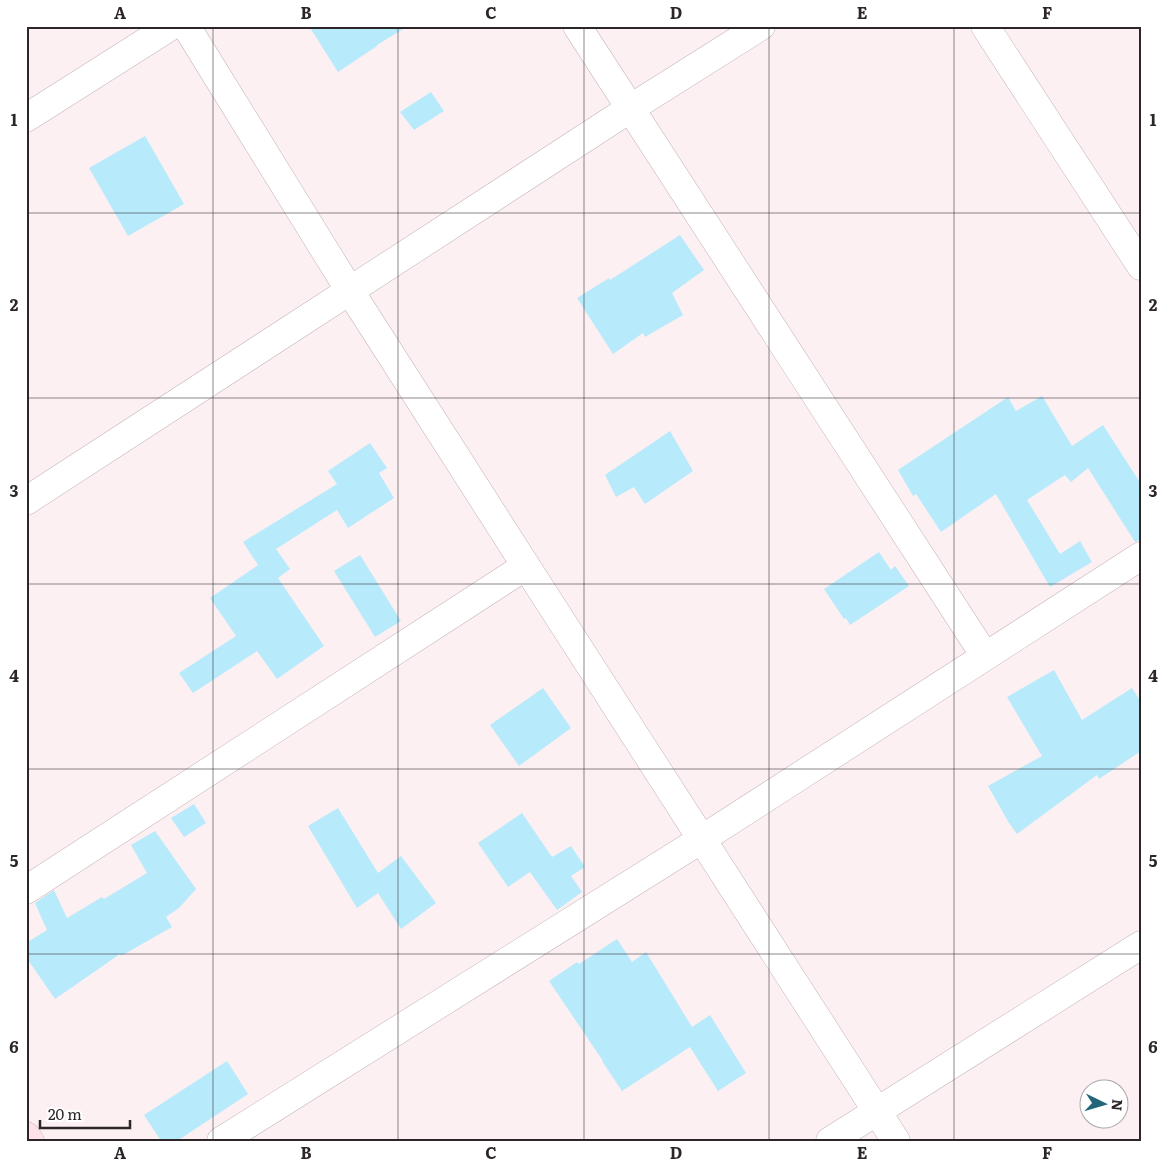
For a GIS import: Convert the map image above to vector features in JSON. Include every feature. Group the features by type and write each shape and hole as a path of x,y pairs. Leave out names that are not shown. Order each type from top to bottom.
{"main road":[{"path":"26,1136 30,1141"}],"street":[{"path":"26,118 171,26"},
{"path":"186,26 350,290 896,1141"},
{"path":"577,26 985,656"},
{"path":"26,502 631,108 761,26"},
{"path":"985,26 1141,266"},
{"path":"222,1141 702,839 1141,556"},
{"path":"26,890 526,566"},
{"path":"830,1141 876,1110 1141,945"}],"building":[{"path":"309,26 408,26 338,72"},
{"path":"431,92 444,111 414,130 400,112"},
{"path":"145,136 184,204 128,236 89,168"},
{"path":"680,235 704,270 672,293 683,315 645,337 643,333 613,354 577,298 609,278 610,280"},
{"path":"1042,396 1072,446 1103,425 1141,484 1141,540 1135,542 1088,468 1071,482 1065,475 1027,500 1060,554 1080,541 1092,562 1050,587 996,494 941,532 916,494 913,496 898,470 1008,397 1016,411"},
{"path":"670,431 693,471 645,504 634,487 616,497 605,475"},
{"path":"370,443 387,468 379,473 394,498 348,528 337,510 276,549 290,569 278,578 324,646 277,679 257,651 193,693 179,673 236,636 210,598 258,565 243,542 337,484 328,471"},
{"path":"879,552 891,570 895,566 909,586 850,625 824,589"},
{"path":"360,555 401,621 375,637 334,571"},
{"path":"1054,670 1082,720 1132,688 1141,702 1141,751 1099,779 1097,775 1017,834 988,786 1042,756 1007,697"},
{"path":"543,688 571,728 519,766 490,725"},
{"path":"194,804 206,823 184,837 171,818"},
{"path":"338,808 378,873 401,856 436,903 401,929 378,893 357,908 308,826"},
{"path":"522,813 552,857 571,846 585,867 571,876 582,892 557,910 530,872 508,887 478,843"},
{"path":"155,831 196,889 179,908 166,917 172,927 121,956 120,954 55,999 26,957 26,943 47,930 35,903 54,890 67,918 102,897 104,899 147,873 131,845"},
{"path":"617,939 632,962 646,952 692,1027 710,1015 746,1073 718,1091 690,1047 622,1091 549,981"},
{"path":"227,1061 248,1094 177,1141 161,1141 144,1115"}]}
